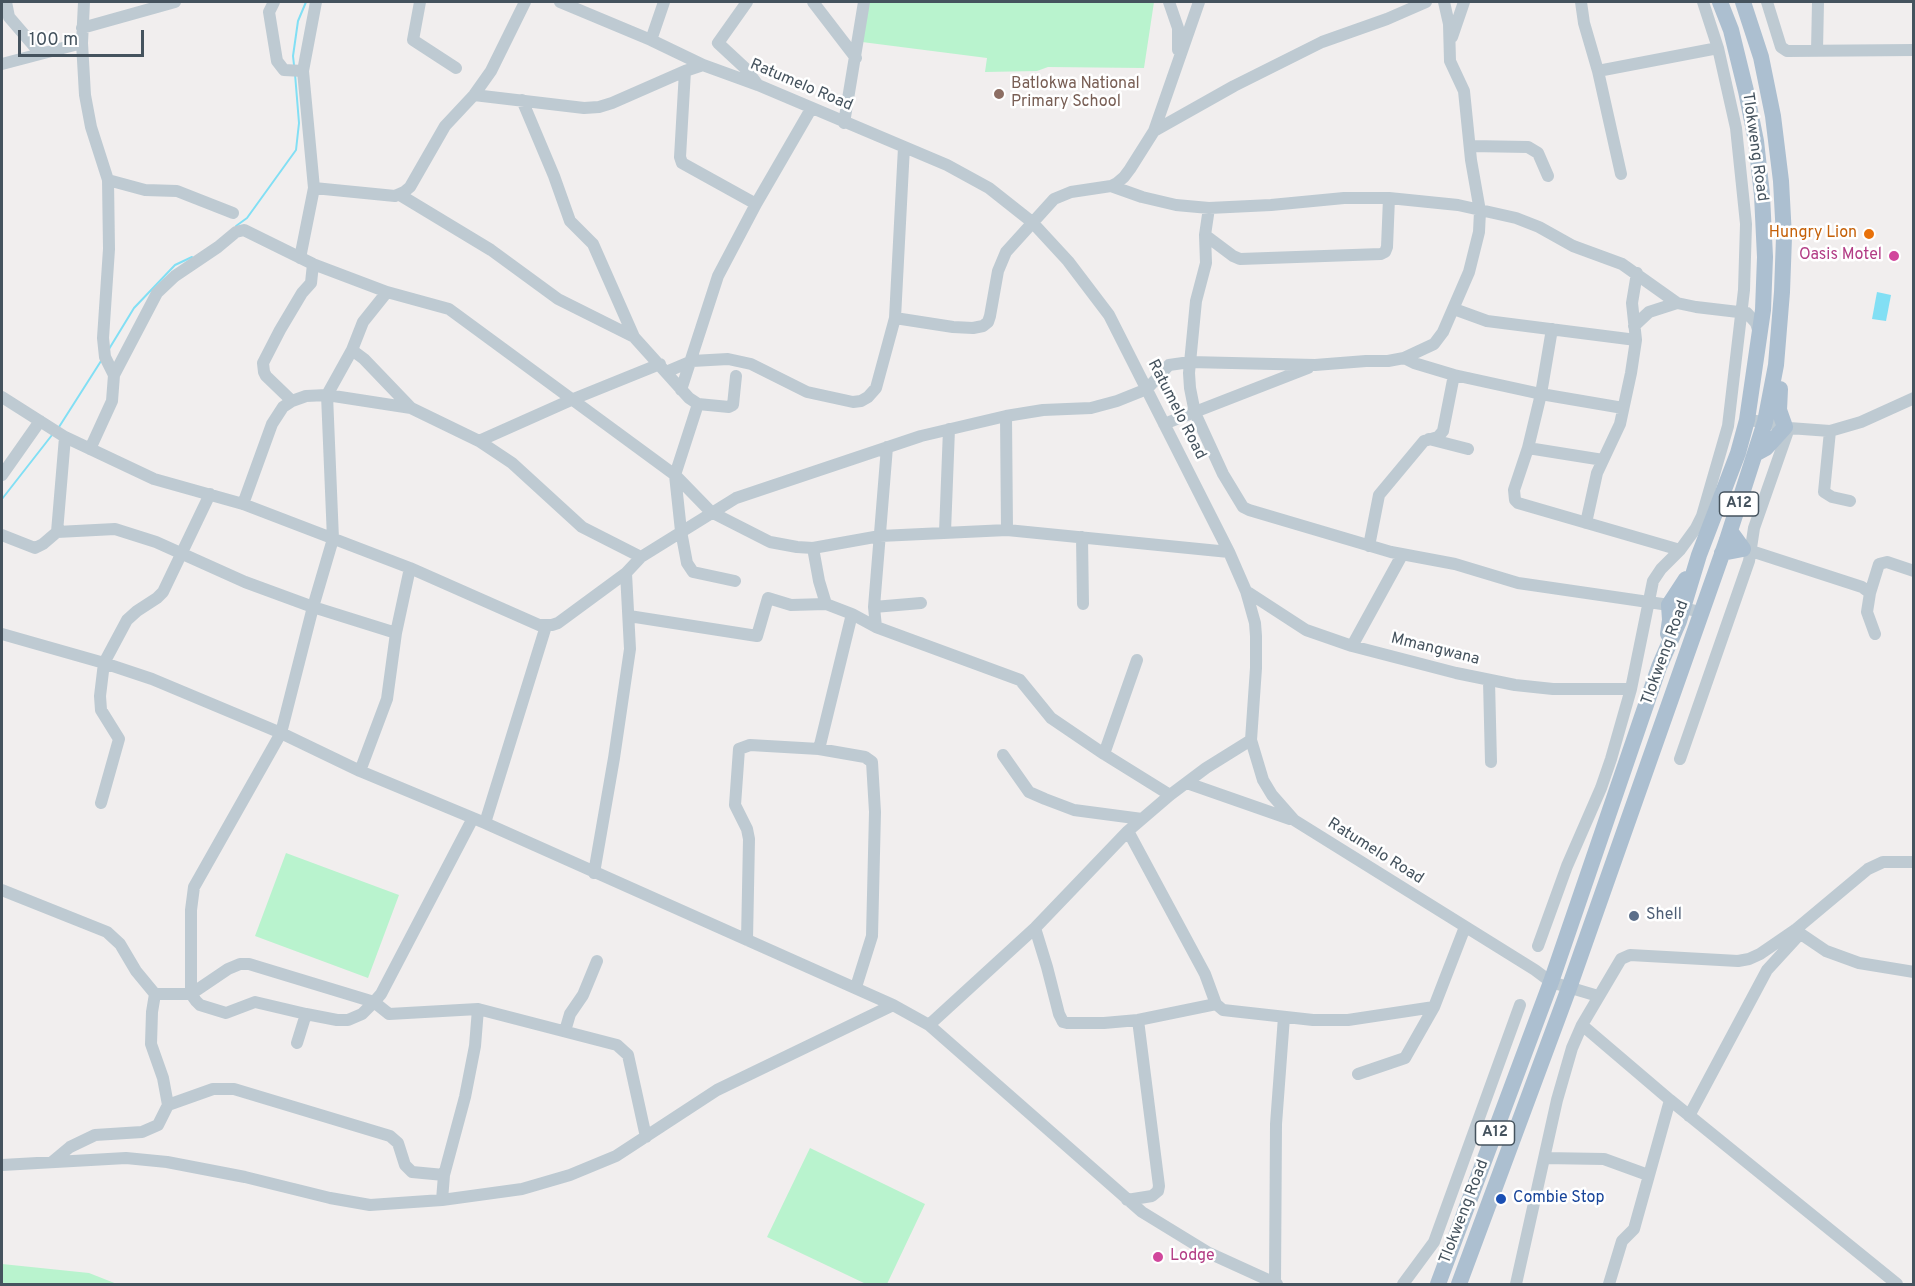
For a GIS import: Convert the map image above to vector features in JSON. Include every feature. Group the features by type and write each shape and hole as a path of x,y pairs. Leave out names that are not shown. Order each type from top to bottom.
{"main road":[{"name":"Tlokweng Road","path":"1438,1284 1551,982 1659,667 1676,607 1699,555 1738,453 1747,420 1760,343 1764,285 1762,195 1756,141 1746,91 1731,30 1720,2"},
{"name":"Tlokweng Road","path":"1459,1284 1569,988 1730,531 1765,422 1776,365 1784,237 1781,181 1769,96 1761,57 1743,2"},
{"path":"1755,454 1766,448 1787,428 1779,410 1780,380 1776,365"},
{"path":"1730,531 1747,550"},
{"path":"1722,553 1747,550"}],"street":[{"path":"6,2 9,17 40,52"},
{"path":"84,2 81,43 85,95 91,127 108,180 108,249 103,338 105,357 114,375"},
{"path":"82,28 175,2"},
{"path":"300,258 314,188 303,71 316,2"},
{"path":"420,2 412,40 456,68"},
{"path":"400,195 410,187 445,126 474,95 490,71 525,2"},
{"name":"Ratumelo Road","path":"560,2 651,40 703,65 758,85 947,165 989,188 1032,222 1068,261 1109,315 1229,552 1246,591 1255,623 1256,636 1251,740 1263,780 1281,808 1294,820 1551,982 1598,996"},
{"path":"651,40 664,2"},
{"path":"747,2 718,43 746,69 758,85"},
{"path":"813,2 856,58"},
{"path":"844,123 864,2"},
{"path":"1169,2 1178,28 1177,65"},
{"path":"895,318 973,328 983,326 988,322 1001,262 1006,252 1032,222 1054,199 1071,192 1111,186 1124,177 1154,131 1199,2"},
{"path":"1154,131 1278,62 1322,42 1387,19 1426,2"},
{"path":"2,397 64,437 154,479 243,504 410,568 540,625 558,623 626,573 641,557 736,498 887,447 1006,416 1043,410 1091,408 1117,401 1147,389 1167,366 1190,362 1315,365 1388,361 1404,358 1434,344 1443,332 1454,309 1475,253 1480,211 1464,91 1450,61 1449,24 1444,2"},
{"path":"1449,44 1464,2"},
{"path":"1581,2 1584,23 1598,71 1621,174"},
{"path":"1538,946 1567,866 1605,778 1631,688 1647,602 1656,574 1680,550 1702,516 1728,426 1744,312 1746,257 1743,185 1736,128 1718,48 1703,2"},
{"path":"1767,2 1784,50 1790,52 1914,50"},
{"path":"1816,51 1818,2"},
{"path":"268,5 279,65 284,70 303,71"},
{"path":"2,64 40,52 81,43"},
{"path":"1598,71 1718,48"},
{"path":"474,95 584,108 599,107 703,65"},
{"path":"685,71 680,157 682,163 756,204"},
{"path":"522,100 570,221 593,244 634,337 681,390 698,404 729,407 732,405 736,376"},
{"path":"681,390 692,362 717,276 811,109"},
{"path":"1470,146 1528,147 1538,153 1548,176"},
{"path":"479,441 571,400 663,368 692,362 728,359 751,364 807,392 853,402 861,401 876,388 895,318 904,147"},
{"path":"108,180 146,190 177,191 233,213"},
{"path":"1111,186 1142,197 1176,205 1209,208 1344,198 1389,198 1433,202 1516,218 1539,227 1573,246 1612,260 1637,273 1677,303 1744,312 1759,302 1764,285"},
{"path":"314,188 400,195 491,250 558,299 634,337"},
{"path":"1205,235 1240,259 1381,254 1387,247 1389,198"},
{"path":"1209,208 1205,235 1206,263 1198,290 1190,380 1195,413 1223,474 1243,507 1369,546 1461,566 1518,584 1701,612"},
{"path":"90,449 112,401 114,375 158,293 175,276 236,232 247,231 313,264 387,292 449,309 675,475 711,512 770,542 813,548 880,536 1008,530 1229,552"},
{"path":"292,401 267,376 263,363 280,330 311,282 313,264"},
{"path":"1586,523 1597,473 1617,431 1623,408 1636,340 1632,303 1637,273"},
{"path":"387,292 363,322 352,350 327,395 333,539 281,733 194,887 189,932 191,994 200,1005 221,1012 231,1012 255,1002 337,1020 348,1020 362,1014 374,1002 391,975 473,818"},
{"path":"1634,326 1645,314 1677,303"},
{"path":"1454,309 1487,321 1636,340"},
{"path":"1744,312 1758,327 1760,343"},
{"path":"1552,329 1541,394 1528,447 1514,490 1515,500 1518,503 1680,550"},
{"path":"1433,369 1434,344"},
{"path":"352,350 364,359 411,408"},
{"path":"1404,358 1454,375 1541,394 1623,408"},
{"path":"1164,424 1315,365"},
{"path":"1369,546 1378,495 1420,446 1438,437 1443,431 1454,375"},
{"path":"243,504 272,424 283,407 306,396 327,395 411,408 479,441 512,463 582,527 641,557"},
{"path":"1747,420 1787,428 1830,431 1861,422 1914,398"},
{"path":"698,404 675,475 687,563 693,572 735,580"},
{"path":"1006,416 1008,530"},
{"path":"2,475 40,421"},
{"path":"1680,759 1787,428"},
{"path":"945,532 949,429"},
{"path":"1830,431 1824,492 1832,497 1850,501"},
{"path":"57,532 64,437"},
{"path":"1430,439 1468,449"},
{"path":"876,627 874,607 887,447"},
{"path":"1528,447 1603,460"},
{"path":"101,803 118,739 117,733 101,710 100,696 104,663 128,620 163,592 210,494"},
{"path":"2,535 35,548 44,544 57,532 115,529 156,542 245,582 313,607 396,633"},
{"path":"1082,537 1083,604"},
{"path":"813,548 826,604"},
{"path":"1747,550 1850,582 1870,592"},
{"path":"1352,646 1402,555"},
{"path":"1875,634 1867,612 1870,592 1880,564 1884,562 1914,571"},
{"path":"360,771 387,699 396,633 410,568"},
{"path":"594,873 630,650 626,573"},
{"name":"Mmangwana","path":"1246,591 1306,630 1352,646 1489,681 1568,691 1631,688"},
{"path":"629,616 757,636 768,598 791,605 826,604 876,627 1020,680 1051,718 1170,795"},
{"path":"874,607 921,603"},
{"path":"819,749 852,614"},
{"path":"485,824 546,626"},
{"path":"2,634 152,679 281,733 360,771 473,818 893,1005 929,1025 1142,1212 1209,1253 1276,1284 1276,1124 1284,1017"},
{"path":"1104,754 1137,660"},
{"path":"1489,681 1491,762"},
{"path":"929,1025 1035,928 1128,831 1206,768 1251,740"},
{"path":"747,940 749,839 748,831 735,805 738,752 741,748 750,745 819,749 865,757 872,762 875,812 872,936 856,987"},
{"path":"1003,755 1029,792 1074,810 1142,819"},
{"path":"1187,783 1294,820"},
{"path":"1128,831 1205,974 1216,1004 1223,1010 1312,1020 1348,1020 1434,1007"},
{"path":"1689,1116 1767,970 1797,932 1868,869 1883,862 1914,862"},
{"path":"2,890 107,932 120,944 136,970 155,994 151,1044 163,1078 168,1105 158,1125 150,1130 95,1135 70,1147 51,1162"},
{"path":"1358,1074 1405,1058 1434,1007 1465,927"},
{"path":"1035,928 1063,1022 1104,1023 1138,1020 1216,1004"},
{"path":"1797,932 1826,951 1859,963 1914,972"},
{"path":"1516,1284 1557,1100 1572,1048 1598,996 1624,957 1630,955 1743,960 1760,954 1797,932"},
{"path":"565,1031 570,1014 583,995 597,961"},
{"path":"155,994 191,994 228,969 240,964 249,964 374,1002 389,1014 478,1009 617,1046 624,1051 630,1063 646,1137"},
{"path":"2,1165 126,1158 167,1162 370,1205 442,1200 522,1189 570,1175 616,1156 717,1090 893,1005"},
{"path":"1403,1284 1434,1242 1520,1005"},
{"path":"442,1200 444,1175 465,1097 475,1046 478,1009"},
{"path":"297,1043 306,1014"},
{"path":"1127,1200 1152,1196 1158,1191 1159,1186 1138,1020"},
{"path":"1582,1025 1689,1116 1897,1284"},
{"path":"168,1105 213,1089 234,1089 390,1136 398,1143 405,1165 412,1172 444,1175"},
{"path":"1610,1284 1622,1240 1634,1229 1670,1100"},
{"path":"1544,1158 1604,1159 1648,1175"}],"green space":[{"path":"869,2 1154,2 1144,68 1048,67 1037,71 985,72 987,58 862,42"},
{"path":"286,853 399,895 368,978 255,936"},
{"path":"810,1148 925,1204 887,1284 866,1284 767,1237"},
{"path":"2,1264 89,1273 117,1284 2,1284"}],"water":[{"path":"1877,292 1891,295 1886,321 1872,319"}],"waterway":[{"path":"294,65 293,56 298,21 306,2"},
{"path":"236,226 247,218 296,150 299,123 295,74"},
{"path":"109,349 134,308 175,265 192,257"},
{"path":"59,427 101,361"},
{"path":"2,499 52,435"}],"place":[{"name":"Batlokwa National Primary School","path":"999,94"},
{"name":"Hungry Lion","path":"1869,234"},
{"name":"Oasis Motel","path":"1894,256"},
{"name":"Shell","path":"1634,916"},
{"name":"Combie Stop","path":"1501,1199"},
{"name":"Lodge","path":"1158,1257"}]}
